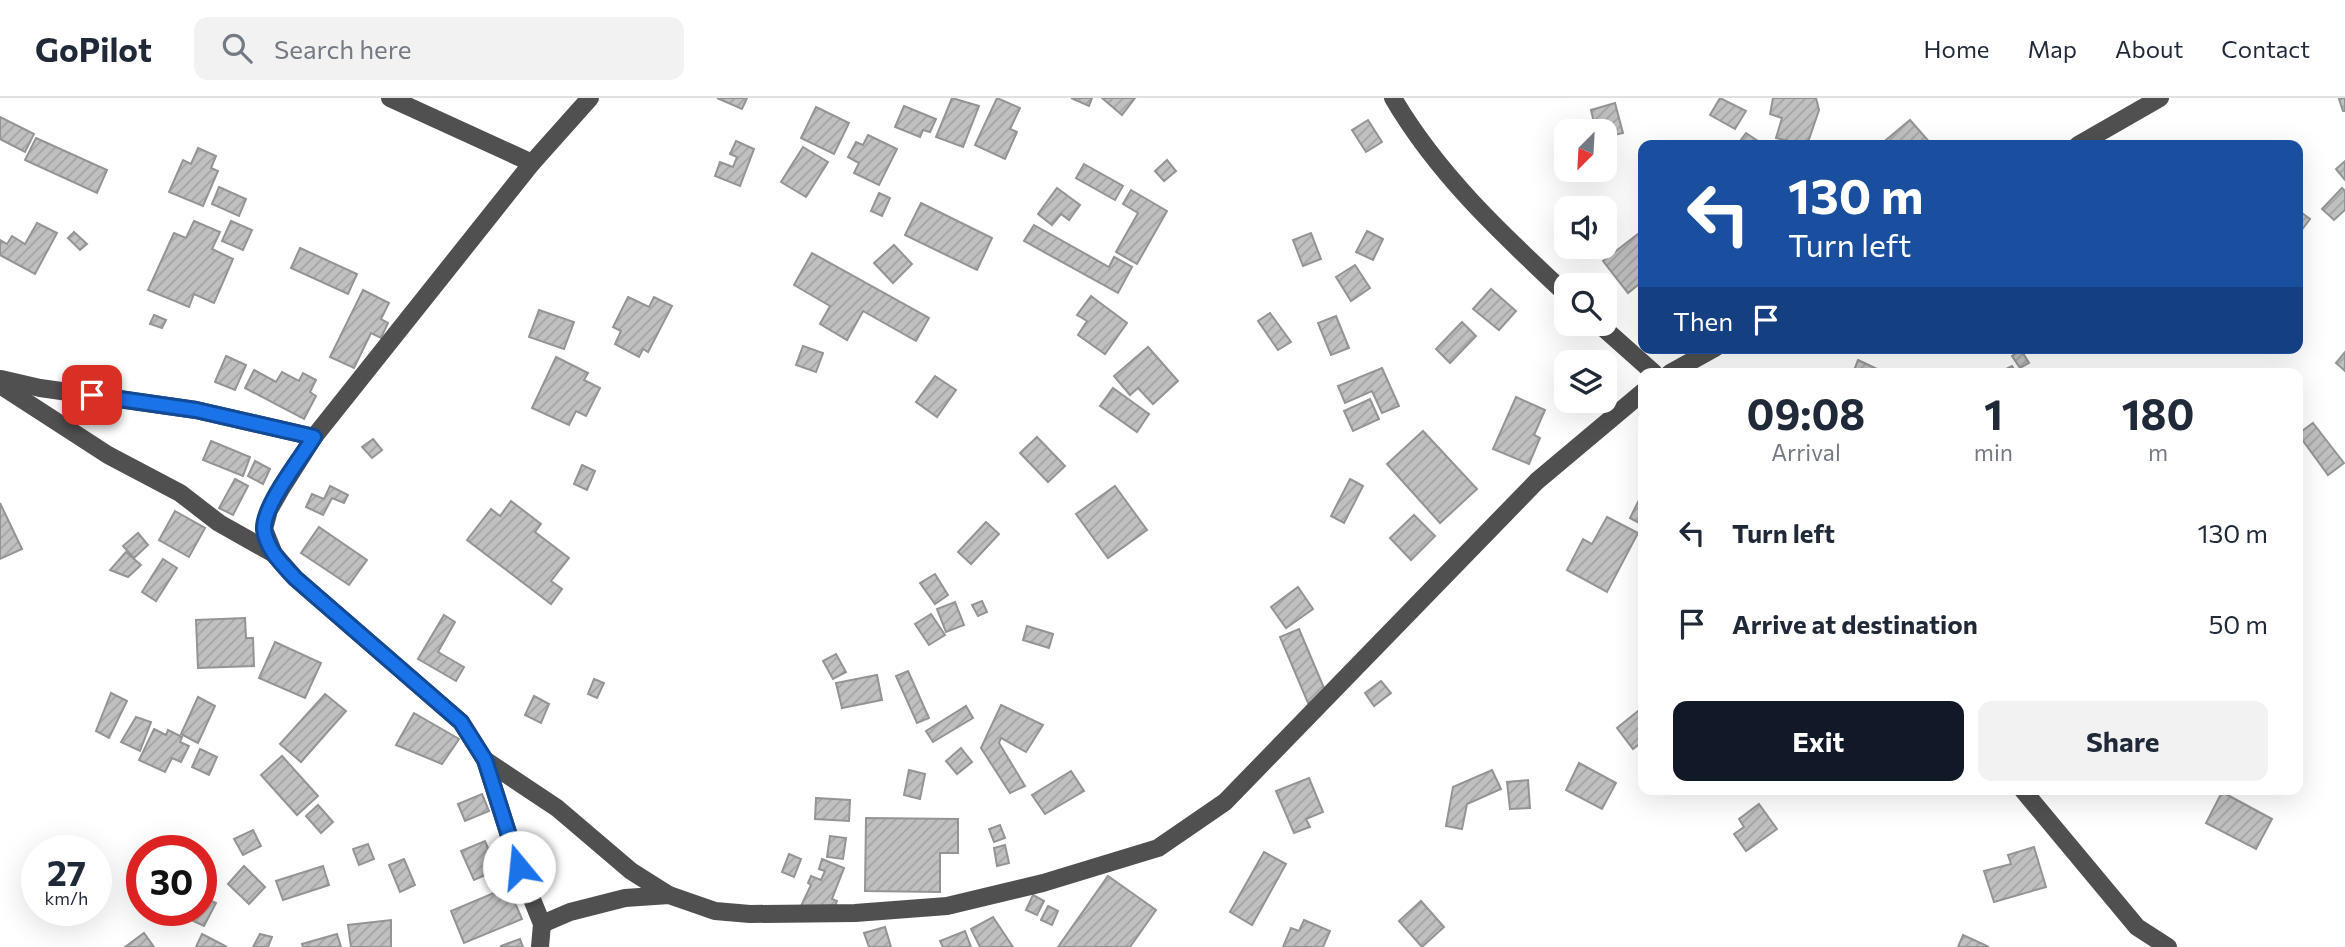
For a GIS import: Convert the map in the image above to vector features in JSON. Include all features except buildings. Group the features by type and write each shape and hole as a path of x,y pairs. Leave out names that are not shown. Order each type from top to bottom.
{"street":[{"path":"390,98 532,163"},
{"path":"540,947 542,924 519,867 485,760 461,722 295,578 274,554 264,529 269,510 314,437 532,163 590,98"},
{"path":"1393,98 1430,154 1489,222 1554,283"},
{"path":"2087,140 2160,98"},
{"path":"1612,336 1648,368"},
{"path":"1679,368 1704,354"},
{"path":"0,379 40,388 196,410 314,437"},
{"path":"0,385 108,455 180,493 219,523 274,554"},
{"path":"485,760 557,808 631,871 669,895 715,911 750,914 855,913 947,906 1031,886 1158,848 1224,802 1537,481 1638,396"},
{"path":"2027,795 2137,926 2168,947"},
{"path":"542,924 570,912 625,898 669,895"}],"route":[{"path":"92,395 196,410 314,437 269,510 264,529 274,554 295,578 461,722 485,760 519,867"}]}
